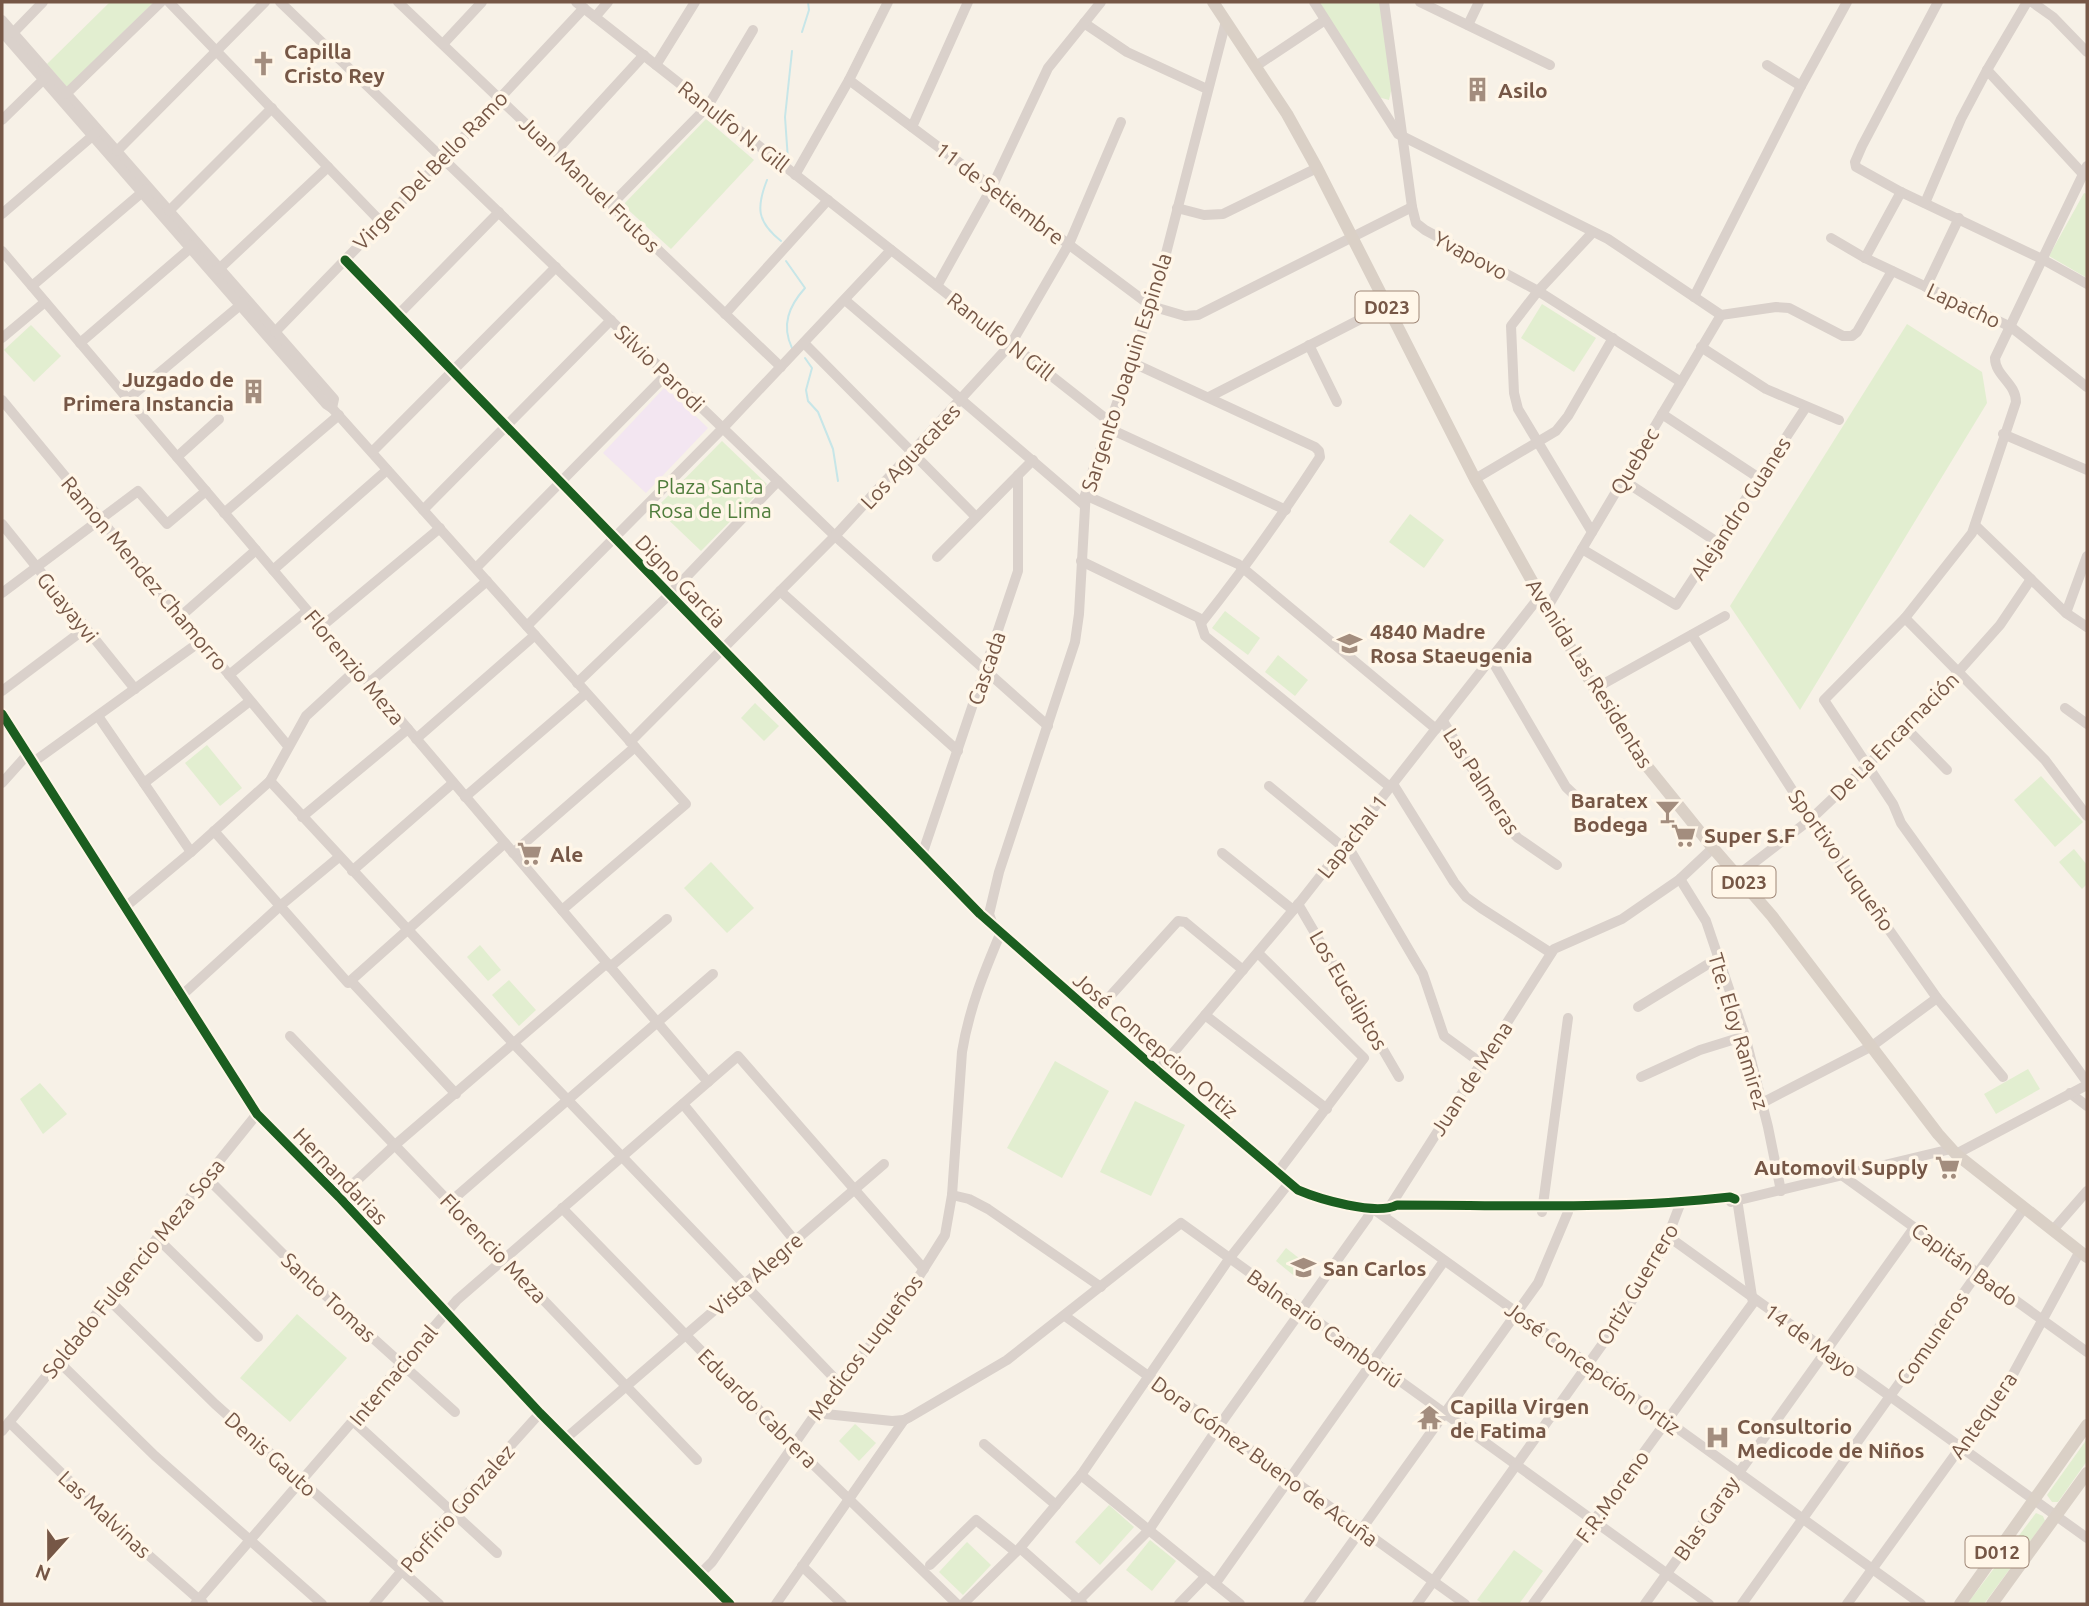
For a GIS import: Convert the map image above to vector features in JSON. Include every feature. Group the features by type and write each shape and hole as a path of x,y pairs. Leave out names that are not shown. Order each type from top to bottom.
{"main road":[{"name":"Avenida Las Residentas","path":"1213,2 1287,114 1475,479 1544,602 1629,742 1713,848 1772,916 1954,1152 2084,1254"},
{"name":"D012","path":"1960,1604 2087,1425"},
{"name":"D012","path":"1992,1604 2087,1473"}],"street":[{"path":"7,33 43,2"},
{"path":"66,94 161,2"},
{"path":"169,2 381,222"},
{"path":"117,151 265,2"},
{"name":"Silvio Parodi","path":"280,2 835,536 1048,726"},
{"name":"Juan Manuel Frutos","path":"398,2 781,367"},
{"path":"443,44 482,2"},
{"path":"595,17 608,2"},
{"path":"656,65 695,2"},
{"path":"796,174 849,80 888,2"},
{"path":"912,127 968,2"},
{"path":"937,286 992,187 1048,68 1101,2"},
{"path":"1314,2 1396,132 1608,239 1721,315 1776,307 1789,308 1848,337 1857,332 1892,271"},
{"name":"Yvapovo","path":"1384,2 1416,223 1424,230 1538,291 1681,382"},
{"path":"1420,2 1550,65"},
{"path":"1468,25 1479,2"},
{"path":"1694,297 1801,86 1847,2"},
{"path":"1938,2 1855,162 1860,171 2042,259 2087,284"},
{"path":"1925,203 1961,119 1987,70 2030,2 2053,18 2087,52"},
{"name":"Virgen Del Bello Ramo","path":"275,332 443,159 580,5"},
{"name":"Ranulfo N. Gill","path":"580,5 891,250"},
{"path":"2,20 7,33 243,303 326,404 686,804 562,910"},
{"path":"1256,66 1325,20"},
{"name":"Sargento Joaquin Espinola","path":"997,929 989,920 990,903 1075,642 1085,500 1151,306 1226,21"},
{"path":"1084,23 1144,61 1207,89"},
{"path":"611,205 708,106 754,30"},
{"path":"555,152 644,55"},
{"path":"1767,65 1801,86"},
{"path":"1542,1209 1568,1212 1681,1205 1730,1197 1736,1199 1954,1152 2087,1084 1901,823 1893,804 1824,700 1905,618 1958,553 1975,525 2003,434 2016,402 2016,395 1996,366 1995,358 2085,170 1987,70"},
{"path":"46,77 66,94 95,133 117,151 145,190 169,211 193,246 219,268 243,303 275,332 334,399 335,411"},
{"path":"2,120 46,77"},
{"name":"11 de Setiembre","path":"849,80 1151,306"},
{"path":"169,211 272,108"},
{"name":"Los Aguacates","path":"513,853 633,745 835,536 1011,344 1069,244 1121,122"},
{"path":"2,214 95,133"},
{"path":"219,268 328,167"},
{"path":"1177,208 1204,215 1223,214 1317,168"},
{"path":"32,286 145,190"},
{"path":"1866,258 1901,192"},
{"path":"725,314 828,200"},
{"path":"1151,306 1185,316 1198,315 1412,207"},
{"path":"398,315 499,212"},
{"path":"1926,287 1959,218"},
{"path":"1592,532 1516,403 1510,334 1513,323 1538,291 1593,232"},
{"name":"Lapacho","path":"1831,238 1892,271 2011,327 2087,387"},
{"path":"80,343 193,246"},
{"path":"527,626 723,428 891,250"},
{"name":"Ranulfo N Gill","path":"891,250 1109,425 1286,510"},
{"name":"Florenzio Meza","path":"2,251 708,1082"},
{"name":"Digno Garcia","path":"345,260 997,929"},
{"path":"372,452 556,267"},
{"name":"Las Palmeras","path":"845,300 1032,460 1085,500 1238,564 1439,725 1509,829 1557,865"},
{"path":"2,338 45,302"},
{"path":"128,399 243,303"},
{"path":"1209,397 1386,306"},
{"name":"Quebec","path":"1544,602 1582,549 1721,315"},
{"path":"424,510 611,320"},
{"path":"1475,479 1556,431 1613,338"},
{"path":"804,342 976,517"},
{"path":"1309,345 1337,402"},
{"path":"1701,347 1752,381 1839,420"},
{"path":"1131,362 1318,449 1320,457 1286,510 1244,570 1202,622"},
{"path":"476,568 667,374"},
{"name":"Ramon Mendez Chamorro","path":"2,400 288,746"},
{"name":"Alejandro Guanes","path":"1582,549 1677,605 1806,407"},
{"path":"224,513 335,411"},
{"path":"1662,414 1759,478"},
{"path":"177,457 219,419"},
{"path":"2003,434 2087,470"},
{"path":"937,556 1032,460"},
{"path":"273,570 387,470"},
{"name":"Cascada","path":"922,855 1018,571 1018,475"},
{"path":"1623,480 1717,542"},
{"path":"578,682 670,594 778,481"},
{"path":"2,593 138,491 167,524 206,491"},
{"name":"Guayayvi","path":"2,524 135,689"},
{"path":"1975,525 2066,613 2087,628"},
{"path":"321,627 440,528"},
{"path":"181,616 256,550"},
{"path":"2066,613 2087,556"},
{"path":"1081,561 1192,614 1202,622 1205,636 1392,785 1454,883 1466,897 1552,951 1622,919 1680,878 1713,848"},
{"name":"De La Encarnación","path":"1738,875 1811,819 1868,765 2000,625 2031,579"},
{"path":"369,683 487,581"},
{"path":"780,591 958,751"},
{"name":"Lapachal 1","path":"1158,1072 1296,907 1491,659 1544,602"},
{"path":"229,675 307,611"},
{"path":"1596,688 1725,616"},
{"path":"1905,618 2045,760 2087,816"},
{"path":"2,691 86,628"},
{"path":"416,739 535,635"},
{"name":"Sportivo Luqueño","path":"1692,635 1811,819 1937,998 2003,1077"},
{"path":"2,783 30,759 98,716 201,641"},
{"path":"1491,659 1566,787 1585,805"},
{"path":"124,908 270,781 288,746 313,708 357,669"},
{"path":"465,797 586,692"},
{"path":"144,783 250,701"},
{"path":"2065,708 2087,724"},
{"name":"Hernandarias","path":"2,714 257,1114 339,1197 565,1439 730,1604"},
{"path":"98,716 191,852"},
{"path":"1905,727 1947,770"},
{"path":"302,817 408,729"},
{"path":"270,781 514,1044 839,1383"},
{"path":"352,871 453,783"},
{"path":"1269,786 1345,845 1423,974 1444,1036 1481,1063"},
{"path":"214,831 348,983 505,844"},
{"path":"1222,853 1296,907"},
{"path":"180,996 339,857"},
{"name":"Tte. Eloy Ramirez","path":"1680,878 1706,920 1745,1036 1781,1191"},
{"name":"Los Eucaliptos","path":"1296,907 1399,1077"},
{"path":"339,1197 395,1145 514,1044 667,919"},
{"path":"1093,1015 1178,921 1185,922 1243,970"},
{"name":"José Concepcion Ortiz","path":"997,929 1158,1072 1289,1183"},
{"name":"Medicos Luqueños","path":"700,1574 712,1562 792,1444 890,1322 944,1235 952,1195 965,1029 997,929"},
{"name":"Juan de Mena","path":"1390,1208 1552,951"},
{"path":"1258,953 1363,1057 1363,1062 1277,1173"},
{"path":"1638,1007 1718,958"},
{"path":"450,1202 713,974"},
{"path":"351,981 456,1094"},
{"path":"1762,1104 1872,1046 1937,998"},
{"path":"1205,1016 1327,1110"},
{"path":"1542,1209 1567,1018"},
{"name":"Florencio Meza","path":"290,1036 698,1460"},
{"path":"1641,1077 1700,1050 1745,1036"},
{"name":"Internacional","path":"199,1603 457,1300 738,1056 855,1189"},
{"path":"2070,1093 2087,1106"},
{"path":"683,1104 795,1241"},
{"name":"Soldado Fulgencio Meza Sosa","path":"2,1431 257,1114"},
{"name":"Vista Alegre","path":"565,1439 884,1164"},
{"name":"Capitán Bado","path":"1843,1176 2087,1352"},
{"name":"Santo Tomas","path":"206,1177 314,1285 455,1412"},
{"path":"963,1604 1018,1550 1081,1475 1229,1259 1289,1183"},
{"name":"José Concepción Ortiz","path":"1289,1183 1313,1196 1371,1208 1921,1604"},
{"path":"855,1189 924,1269"},
{"path":"2053,1230 2087,1191"},
{"path":"776,1604 904,1420 1007,1360 1101,1287 988,1209 969,1199 952,1195"},
{"path":"1736,1199 1754,1298"},
{"path":"930,1565 976,1520 1018,1550 1080,1603 1149,1530 1218,1427 1368,1217 1371,1208 1390,1208 1397,1205 1542,1209 1681,1205"},
{"name":"Ortiz Guerrero","path":"1417,1604 1624,1314 1668,1237 1681,1205"},
{"name":"Eduardo Cabrera","path":"562,1208 792,1444 957,1604"},
{"path":"1390,1208 1387,1216 1392,1224"},
{"name":"Comuneros","path":"1742,1604 2024,1208"},
{"path":"1308,1604 1517,1314 1544,1273 1568,1212"},
{"name":"Balneario Camboriú","path":"1101,1287 1181,1223 1709,1604"},
{"name":"Blas Garay","path":"1645,1604 1914,1228"},
{"name":"14 de Mayo","path":"1668,1237 2087,1538"},
{"path":"157,1238 258,1337"},
{"name":"Antequera","path":"1847,1604 2012,1376 2084,1254"},
{"path":"1215,1584 1444,1261"},
{"name":"F.R.Moreno","path":"1533,1604 1754,1303 1754,1298"},
{"name":"Denis Gauto","path":"108,1299 215,1404 439,1604"},
{"name":"Dora Gómez Bueno de Acuña","path":"1065,1316 1465,1604"},
{"path":"58,1361 155,1456 322,1604"},
{"name":"Porfirio Gonzalez","path":"374,1604 452,1511 540,1413"},
{"path":"816,1413 904,1420"},
{"path":"353,1421 497,1553"},
{"name":"Las Malvinas","path":"9,1422 199,1603"},
{"path":"984,1444 1056,1505"},
{"path":"1081,1475 1240,1604"},
{"path":"802,1566 842,1604"},
{"path":"1179,1604 1206,1576"}],"shaded area":[{"path":"665,387 708,428 646,493 603,453"}],"green space":[{"path":"110,2 154,2 67,87 47,64"},
{"path":"1320,2 1381,2 1394,78 1389,100 1378,97 1356,67"},
{"path":"706,119 754,160 671,249 623,205"},
{"path":"2084,193 2087,194 2087,278 2049,256"},
{"path":"1542,304 1596,338 1574,372 1521,338"},
{"path":"1907,324 1982,372 1987,403 1800,710 1730,606"},
{"path":"31,325 61,356 34,382 4,350"},
{"name":"Plaza Santa Rosa de Lima","path":"722,441 767,484 701,551 656,508"},
{"path":"1410,514 1444,540 1424,568 1389,542"},
{"path":"1225,611 1260,638 1248,655 1212,628"},
{"path":"1278,655 1308,680 1295,696 1265,672"},
{"path":"755,703 779,726 764,741 741,718"},
{"path":"207,745 242,788 220,806 185,763"},
{"path":"2041,776 2083,822 2055,847 2014,800"},
{"path":"2074,849 2087,865 2087,884 2082,889 2059,862"},
{"path":"711,862 754,908 727,933 684,888"},
{"path":"480,945 501,970 488,981 467,957"},
{"path":"509,980 536,1010 519,1026 492,995"},
{"path":"1055,1061 1109,1091 1062,1178 1007,1148"},
{"path":"2028,1069 2040,1089 1996,1114 1984,1094"},
{"path":"40,1083 67,1114 43,1134 20,1099"},
{"path":"1135,1101 1185,1125 1151,1196 1100,1172"},
{"path":"1286,1248 1309,1266 1298,1279 1276,1261"},
{"path":"297,1314 347,1358 290,1422 240,1378"},
{"path":"855,1424 876,1443 859,1461 839,1441"},
{"path":"2087,1439 2087,1461 2058,1502 2052,1502 2047,1495"},
{"path":"1109,1505 1134,1527 1100,1565 1075,1542"},
{"path":"2036,1513 2043,1516 2045,1521 1984,1604 1967,1604"},
{"path":"1150,1540 1176,1561 1152,1591 1126,1570"},
{"path":"967,1542 991,1565 963,1595 939,1572"},
{"path":"1514,1550 1543,1571 1519,1604 1484,1604 1477,1600"}],"waterway":[{"path":"802,32 809,10 808,2"},
{"path":"788,160 785,117 792,51"},
{"path":"767,180 761,199 761,214 767,227 781,241"},
{"path":"786,261 805,288 788,316 787,331 792,348"},
{"path":"805,358 812,368 806,390 808,401 818,412 833,449 838,481"}],"cycle path":[{"path":"345,260 980,914 1298,1190 1333,1202 1376,1209 1397,1205 1605,1205 1730,1197 1735,1199"},
{"path":"2,714 257,1114 339,1197 540,1413 730,1604"}],"place":[{"name":"Capilla Cristo Rey","path":"264,63"},
{"name":"Asilo","path":"1478,90"},
{"name":"Juzgado de Primera Instancia","path":"254,391"},
{"name":"4840 Madre Rosa Staeugenia","path":"1350,643"},
{"name":"Baratex Bodega","path":"1668,812"},
{"name":"Super S.F","path":"1684,835"},
{"name":"Ale","path":"530,854"},
{"name":"Automovil Supply","path":"1948,1167"},
{"name":"San Carlos","path":"1303,1268"},
{"name":"Capilla Virgen de Fatima","path":"1430,1418"},
{"name":"Consultorio Medicode de Niños","path":"1717,1438"}]}
